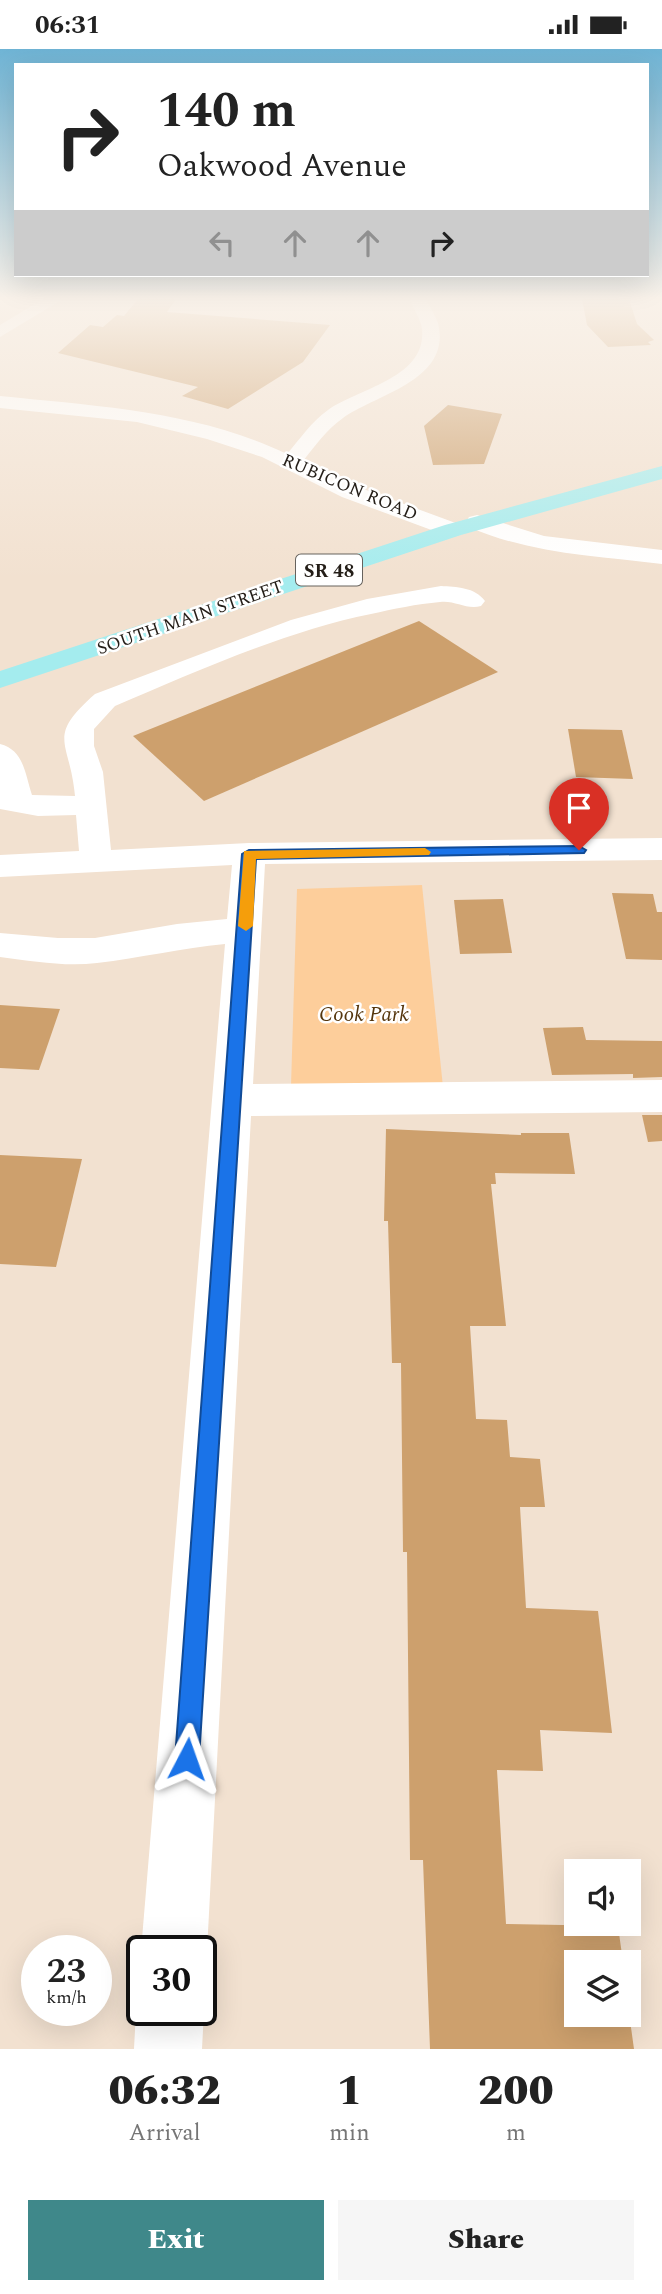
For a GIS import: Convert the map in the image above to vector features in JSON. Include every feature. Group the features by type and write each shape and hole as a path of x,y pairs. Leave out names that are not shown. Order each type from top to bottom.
{"main road":[{"name":"SOUTH MAIN STREET","path":"0,680 477,522 662,472"}],"street":[{"path":"291,462 320,427 337,413 375,392"},
{"name":"RUBICON ROAD","path":"0,402 94,410 170,423 291,462 350,492 453,530"},
{"path":"477,522 512,537 662,557"},
{"path":"96,860 88,772 79,746 79,729 84,719 105,700 300,625 367,607 441,594 460,595 472,601"},
{"path":"0,753 4,755 9,800 38,806 91,804"},
{"path":"0,866 249,854 662,849"},
{"path":"175,1935 231,1100 246,930 249,854"},
{"path":"0,945 58,951 95,951 177,936 246,930"},
{"path":"231,1100 662,1096"},
{"path":"168,2049 169,2026"}],"green space":[{"name":"Cook Park","path":"422,885 443,1087 291,1086 297,889"}],"building":[{"path":"189,392 255,392 228,409 182,396"},
{"path":"448,405 502,414 484,464 433,465 424,426"},
{"path":"419,621 498,672 204,801 133,736"},
{"path":"568,729 622,730 633,779 576,777"},
{"path":"612,893 653,894 657,912 662,912 662,960 626,959"},
{"path":"503,899 512,953 460,954 454,900"},
{"path":"0,1005 60,1009 39,1070 0,1068"},
{"path":"583,1027 586,1040 662,1041 662,1077 633,1078 633,1074 552,1075 543,1028"},
{"path":"642,1115 662,1115 662,1141 648,1142"},
{"path":"386,1129 521,1135 569,1133 575,1174 495,1173 496,1184 491,1184 506,1326 470,1326 476,1419 507,1420 510,1457 540,1459 545,1507 520,1507 526,1608 598,1611 612,1733 540,1730 543,1771 497,1770 506,1924 564,1925 564,1936 619,1936 621,1950 564,1950 564,2027 631,2027 634,2049 430,2049 423,1860 410,1860 407,1552 403,1552 401,1363 392,1363 388,1221 384,1221"},
{"path":"0,1155 82,1159 56,1267 0,1264"}],"slow traffic":[{"path":"246,926 249,854 425,852"}],"route":[{"path":"187,1759 231,1100 246,930 249,854 579,850"}]}
